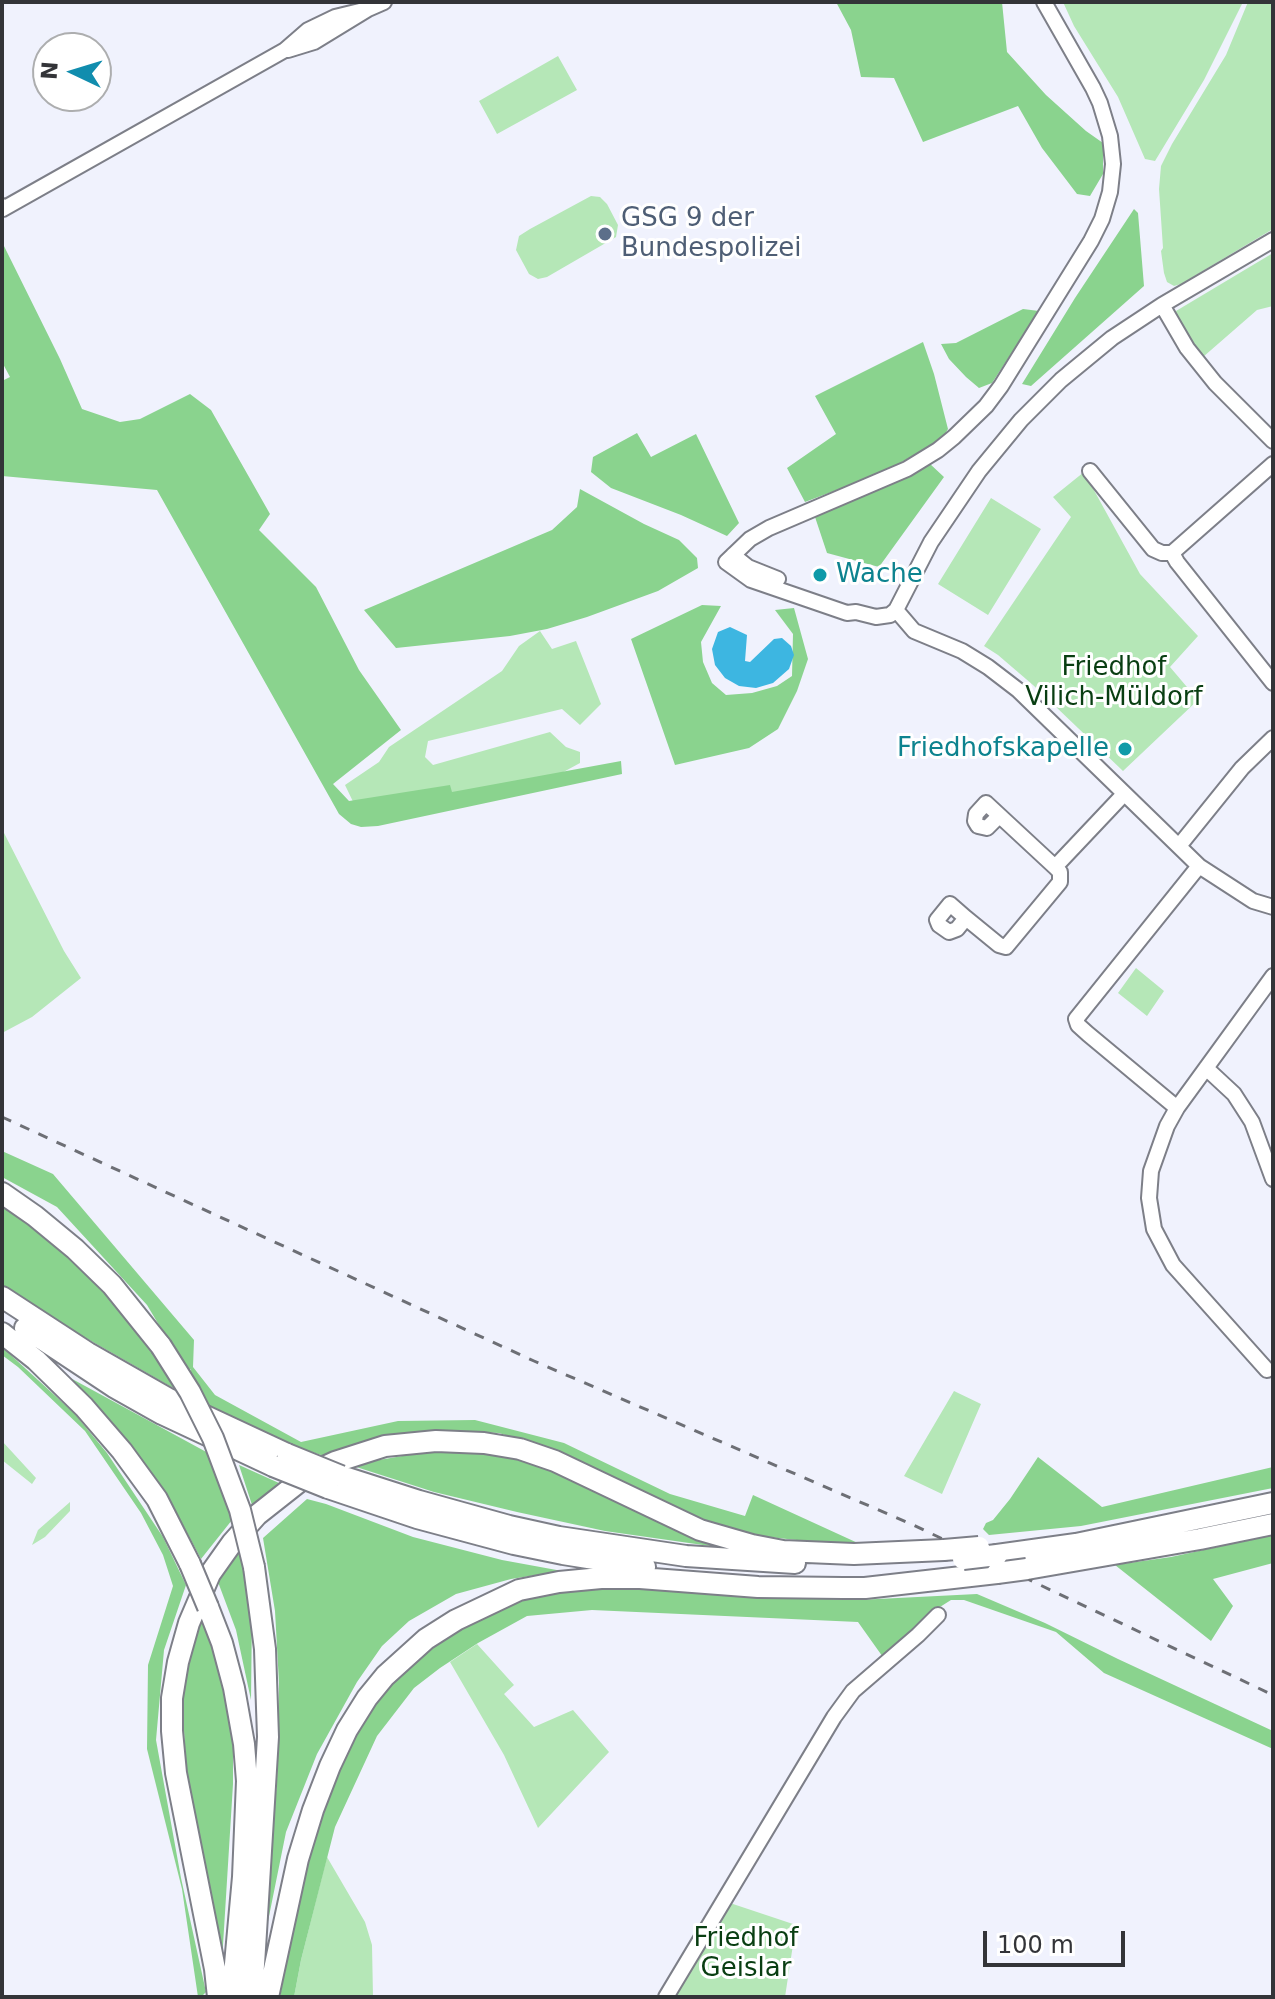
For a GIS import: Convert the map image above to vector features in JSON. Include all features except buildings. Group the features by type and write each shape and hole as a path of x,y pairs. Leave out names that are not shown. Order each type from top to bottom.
{"highway":[{"path":"2,1193 75,1249 112,1285 161,1346 190,1392 213,1438 240,1510 254,1567 265,1649 268,1737 252,1997"},
{"path":"2,1297 88,1353 280,1460"},
{"path":"2,1313 114,1387 162,1414 417,1518 514,1544 615,1563 767,1580 939,1567 982,1562 1074,1535 1140,1531 1273,1503"},
{"path":"2,1333 36,1360 84,1407 122,1451 157,1499 190,1564 222,1643 234,1688 247,1781 243,1877 232,1997"},
{"path":"218,1997 176,1773 172,1698 178,1662 189,1623 210,1574 257,1515 309,1474 385,1446 436,1441 484,1443 520,1449 555,1461 700,1530 737,1541 783,1551 888,1553 915,1557 939,1567"},
{"path":"334,1482 559,1537 686,1556 834,1564 915,1557"},
{"path":"268,1997 301,1847 318,1795 347,1730 385,1676 426,1639 456,1620 519,1590 601,1578 798,1589 865,1588 939,1567 982,1562 1027,1569 1273,1524"}],"street":[{"path":"2,206 3,209 285,50 314,42 384,2"},
{"path":"1044,2 1096,96 1110,136 1113,164 1110,192 1091,241 992,399 954,437 907,469 769,528 750,539 730,558 790,589 823,600 847,613 876,617 890,615 896,610 931,542 996,448 1061,380 1112,338 1273,240"},
{"path":"1162,305 1187,348 1208,374 1273,441"},
{"path":"1090,471 1153,549 1172,553 1273,464"},
{"path":"1172,553 1273,683"},
{"path":"896,610 914,631 962,651 1018,690 1199,866 1253,901 1273,907"},
{"path":"1179,846 1242,768 1273,738"},
{"path":"1055,867 1124,794"},
{"path":"966,918 999,945 1006,947 1060,882 1060,872 999,816"},
{"path":"1177,1108 1088,1034 1076,1019 1199,866"},
{"path":"1267,1370 1173,1265 1154,1229 1149,1198 1151,1171 1159,1145 1177,1108 1273,976"},
{"path":"1206,1068 1234,1094 1252,1122 1273,1179"},
{"path":"666,1997 834,1717 853,1691 938,1615"}],"green space":[{"path":"836,2 1002,2 1007,52 1046,95 1103,143 1103,174 1090,196 1077,194 1042,148 1018,106 923,142 894,78 861,77 851,30"},
{"path":"1063,2 1243,2 1204,80 1155,161 1145,159 1118,97 1074,26"},
{"path":"1248,2 1273,2 1273,229 1174,286 1167,282 1161,251 1161,166 1226,55"},
{"path":"558,56 577,90 497,134 479,101"},
{"path":"591,196 600,197 607,204 618,225 616,237 547,277 538,279 529,274 516,250 519,236"},
{"path":"1134,209 1138,213 1144,286 1031,386 1022,384 1075,298"},
{"path":"2,242 82,409 120,422 140,419 190,394 211,410 270,514 259,530 316,587 359,670 401,730 333,784 349,801 450,785 452,792 621,761 622,774 378,826 351,824 339,814 157,490 2,476 2,381 10,377 2,362"},
{"path":"1273,253 1273,306 1257,310 1203,357 1173,319 1176,311"},
{"path":"1023,309 1039,311 992,383 979,388 949,359 941,344 956,343"},
{"path":"923,342 948,429 942,439 884,472 805,502 787,468 836,434 815,396"},
{"path":"637,433 651,457 696,434 739,523 727,536 611,488 591,472 593,457"},
{"path":"929,463 944,477 879,567 827,553 815,517"},
{"name":"Friedhof Vilich-Müldorf","path":"1084,472 1140,574 1198,636 1170,667 1198,700 1123,771 1033,685 984,646 1071,517 1053,497"},
{"path":"580,489 679,540 697,558 698,568 658,591 587,617 510,636 396,648 364,610 552,530 577,507"},
{"path":"991,498 1041,529 988,615 938,584"},
{"path":"702,605 721,606 701,642 703,662 712,683 726,695 752,693 777,686 792,676 793,634 775,610 794,608 808,659 797,691 778,729 749,748 675,765 631,639"},
{"path":"540,631 552,649 576,641 601,704 580,725 562,709 428,741 425,757 433,765 550,732 566,747 580,752 580,763 556,776 358,812 345,785 379,762 389,747 502,671 519,646"},
{"path":"2,829 81,978 32,1017 2,1033"},
{"path":"1136,968 1164,991 1147,1016 1118,993"},
{"path":"2,1151 53,1174 194,1340 193,1367 215,1395 301,1442 398,1421 475,1420 564,1443 670,1494 745,1516 753,1495 860,1544 759,1536 704,1520 563,1453 499,1433 437,1430 385,1436 324,1456 256,1433 212,1410 188,1376 191,1369 187,1372 147,1305 57,1207 2,1177"},
{"path":"2,1204 47,1233 130,1318 182,1393 2,1287"},
{"path":"2,1347 74,1413 107,1453 163,1537 186,1585 164,1650 156,1740 206,1992 201,1997 198,1997 182,1889 147,1749 148,1665 173,1586 163,1555 141,1513 85,1431 2,1355"},
{"path":"63,1374 210,1454 232,1520 201,1559 165,1491 97,1406"},
{"path":"954,1391 981,1404 942,1494 904,1476"},
{"path":"2,1441 36,1478 32,1484 2,1460"},
{"path":"437,1450 496,1453 560,1472 689,1536 731,1549 605,1531 517,1512 434,1492 350,1465"},
{"path":"1038,1457 1102,1507 1273,1467 1273,1488 1081,1526 989,1535 983,1529 986,1523 993,1520 1010,1499"},
{"path":"239,1465 279,1483 252,1505"},
{"path":"307,1499 413,1537 502,1560 562,1571 511,1579 456,1594 409,1621 382,1646 357,1682 317,1754 286,1832 262,1951 277,1782 279,1683 275,1611 263,1538"},
{"path":"70,1502 70,1511 45,1537 32,1545 38,1530"},
{"path":"1273,1535 1273,1563 1213,1579 1233,1606 1211,1641 1115,1565 1171,1557"},
{"path":"241,1550 252,1613 251,1700 236,1630 218,1582"},
{"path":"611,1586 858,1600 977,1594 1273,1731 1273,1749 1104,1673 1056,1632 964,1600 951,1600 932,1612 885,1660 858,1622 592,1610 527,1616 478,1643 414,1688 377,1736 335,1827 294,1997 280,1997 301,1884 328,1792 359,1727 382,1695 404,1668 428,1647 470,1620 538,1595"},
{"path":"202,1612 217,1651 233,1748 222,1961 188,1797 181,1681"},
{"path":"477,1644 514,1685 504,1694 534,1727 573,1710 609,1752 538,1828 504,1755 450,1662"},
{"path":"327,1857 365,1922 372,1945 373,1997 294,1997"},
{"name":"Friedhof Geislar","path":"727,1902 796,1925 785,1997 671,1997"}],"water":[{"path":"730,627 747,635 745,661 750,662 774,639 782,638 791,646 794,655 789,669 773,683 756,688 739,686 725,678 715,665 712,649 718,632"}],"railway":[{"path":"2,1117 534,1361 911,1524 1273,1695"}],"place":[{"name":"GSG 9 der Bundespolizei","path":"605,234"},
{"name":"Wache","path":"820,575"},
{"name":"Friedhofskapelle","path":"1125,749"}]}
